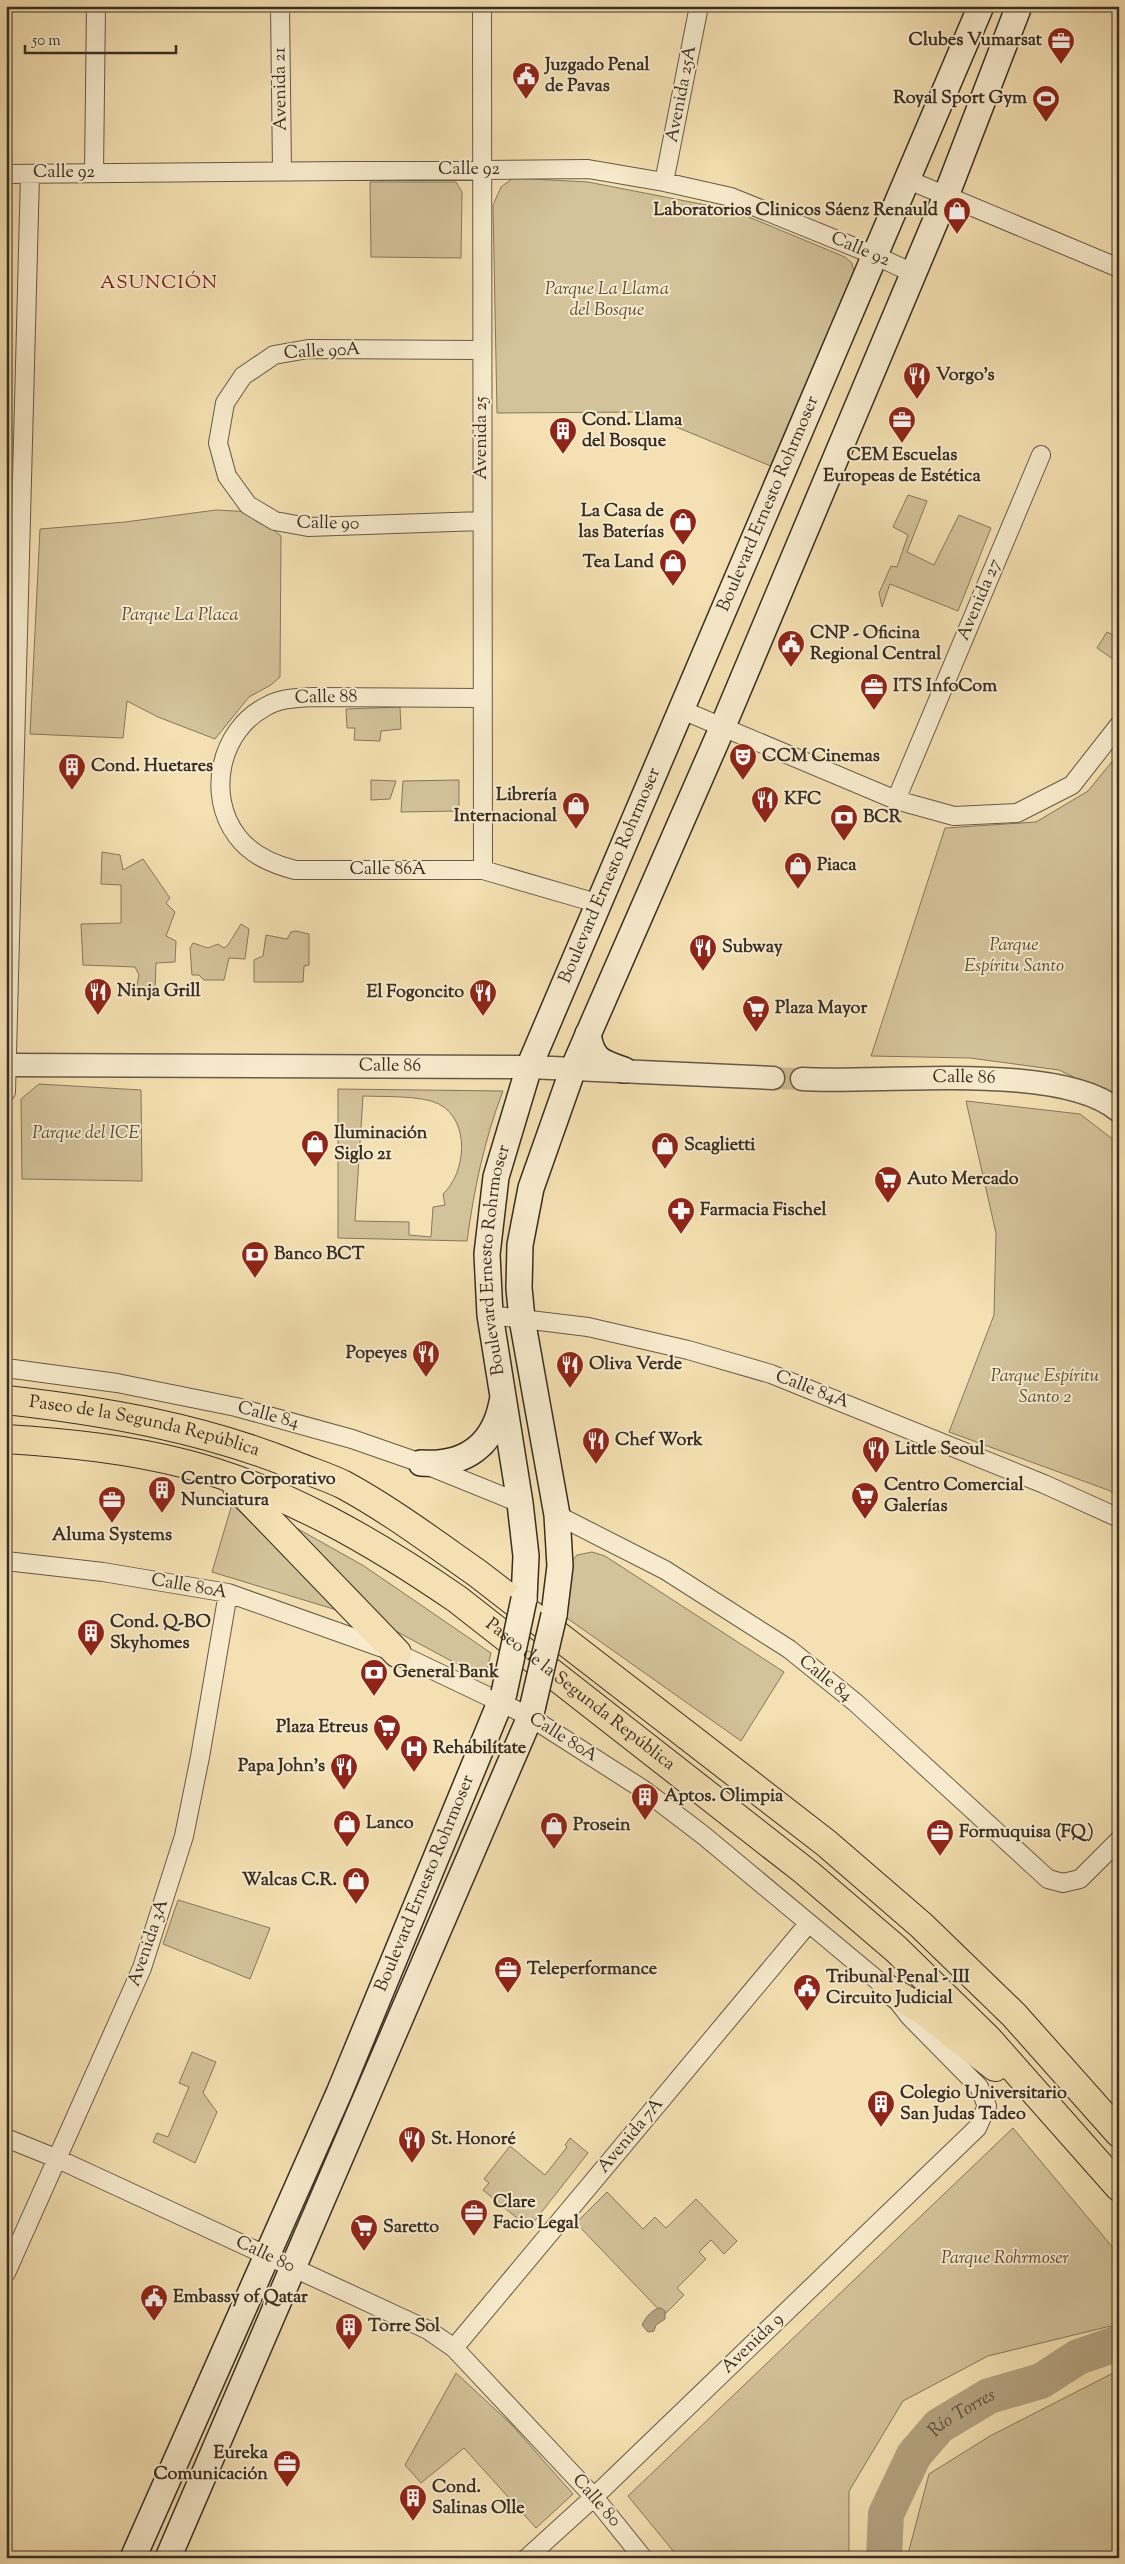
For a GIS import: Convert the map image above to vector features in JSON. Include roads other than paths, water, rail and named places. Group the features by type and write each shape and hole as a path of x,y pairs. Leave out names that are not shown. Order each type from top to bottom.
{"highway":[{"name":"Paseo de la Segunda República","path":"6,1400 96,1411 198,1432 267,1454 343,1485 425,1536 485,1579 826,1843 921,1926 1014,2015 1119,2133"},
{"name":"Paseo de la Segunda República","path":"6,1439 84,1445 186,1464 228,1477 319,1515 403,1562 457,1599 806,1872 896,1949 988,2039 1119,2187"},
{"path":"228,1477 397,1653"},
{"path":"888,1989 924,2011 1061,2120"}],"main road":[{"name":"Boulevard Ernesto Rohrmoser","path":"133,2558 339,2093 502,1698 524,1599 526,1556 520,1502 490,1315 488,1236 496,1178 530,1067 980,6"},
{"name":"Boulevard Ernesto Rohrmoser","path":"168,2558 294,2268 531,1711 555,1613 560,1566 557,1515 522,1320 519,1288 520,1245 531,1188 573,1069 723,726 946,196 1020,6"},
{"path":"588,1034 590,1047 595,1056 604,1063 624,1070"},
{"path":"421,1462 438,1464 454,1461 469,1454 482,1444 493,1431 500,1416 502,1399"},
{"path":"520,1502 531,1508 537,1515 548,1561 555,1613"}],"street":[{"path":"94,173 96,6"},
{"name":"Avenida 21","path":"280,6 282,172"},
{"name":"Avenida 25","path":"482,6 480,170 483,870"},
{"name":"Avenida 25A","path":"664,182 699,6"},
{"name":"Calle 92","path":"6,174 588,169 664,182 731,197 874,255 913,273"},
{"path":"6,1092 30,174"},
{"path":"906,179 1119,268"},
{"name":"Calle 90A","path":"218,443 225,404 243,376 274,355 308,349 481,350"},
{"name":"Calle 90","path":"218,443 227,476 248,505 275,521 308,527 482,521"},
{"name":"Avenida 27","path":"896,800 1041,455"},
{"name":"Calle 88","path":"219,784 223,756 233,736 246,721 265,706 288,698 482,698"},
{"path":"682,710 896,800 954,816 1017,813 1072,785 1119,725"},
{"name":"Calle 86A","path":"219,784 224,813 236,836 255,854 275,865 295,870 483,870 600,904"},
{"name":"Calle 86","path":"7,1065 530,1067 773,1078"},
{"name":"Calle 86","path":"802,1079 1019,1080 1080,1090 1108,1102 1119,1111"},
{"name":"Calle 84A","path":"490,1315 588,1327 631,1336 771,1374 1035,1480 1119,1518"},
{"name":"Calle 84","path":"6,1368 117,1383 236,1407 352,1439 421,1462 520,1502"},
{"name":"Calle 84","path":"557,1515 665,1570 789,1649 856,1703 1048,1880 1063,1884 1080,1879 1119,1840"},
{"name":"Calle 80A","path":"6,1562 103,1572 228,1593 397,1653 531,1711 644,1790 703,1835 888,1989 910,2017 979,2088 987,2106 977,2128"},
{"name":"Avenida 3A","path":"6,2273 142,1968 184,1836 200,1757 228,1593"},
{"name":"Avenida 7A","path":"454,2348 808,1924"},
{"name":"Avenida 9","path":"527,2558 594,2497 977,2128"},
{"name":"Calle 80","path":"6,2138 58,2159 428,2330 454,2348 594,2497 643,2558"}],"waterway":[{"name":"Río Torres","path":"884,2558 886,2514 914,2455 939,2426 989,2396 1041,2381 1078,2357 1119,2343"}],"tunnel":[{"path":"773,1078 802,1079"}],"place":[{"name":"Clubes Vumarsat","path":"1061,65"},
{"name":"Juzgado Penal de Pavas","path":"526,100"},
{"name":"Royal Sport Gym","path":"1046,123"},
{"name":"Laboratorios Clinicos Sáenz Renauld","path":"957,235"},
{"name":"Vorgo's","path":"917,400"},
{"name":"CEM Escuelas Europeas de Estética","path":"902,444"},
{"name":"Cond. Llama del Bosque","path":"563,455"},
{"name":"La Casa de las Baterías","path":"683,546"},
{"name":"Tea Land","path":"673,587"},
{"name":"CNP - Oficina Regional Central","path":"791,668"},
{"name":"ITS InfoCom","path":"874,711"},
{"name":"CCM Cinemas","path":"743,781"},
{"name":"Cond. Huetares","path":"72,791"},
{"name":"KFC","path":"765,824"},
{"name":"Librería Internacional","path":"576,830"},
{"name":"BCR","path":"844,842"},
{"name":"Piaca","path":"798,890"},
{"name":"Subway","path":"703,972"},
{"name":"Ninja Grill","path":"98,1016"},
{"name":"El Fogoncito","path":"483,1017"},
{"name":"Plaza Mayor","path":"756,1033"},
{"name":"Iluminación Siglo 21","path":"315,1168"},
{"name":"Scaglietti","path":"665,1170"},
{"name":"Auto Mercado","path":"888,1204"},
{"name":"Farmacia Fischel","path":"681,1235"},
{"name":"Banco BCT","path":"255,1279"},
{"name":"Popeyes","path":"426,1378"},
{"name":"Oliva Verde","path":"570,1389"},
{"name":"Chef Work","path":"596,1465"},
{"name":"Little Seoul","path":"876,1474"},
{"name":"Centro Corporativo Nunciatura","path":"162,1514"},
{"name":"Centro Comercial Galerías","path":"865,1520"},
{"name":"Aluma Systems","path":"112,1524"},
{"name":"Cond. Q-BO Skyhomes","path":"91,1657"},
{"name":"General Bank","path":"374,1697"},
{"name":"Plaza Etreus","path":"387,1752"},
{"name":"Rehabilítate","path":"414,1773"},
{"name":"Papa John's","path":"344,1791"},
{"name":"Aptos. Olimpia","path":"645,1821"},
{"name":"Lanco","path":"347,1848"},
{"name":"Prosein","path":"554,1850"},
{"name":"Formuquisa (FQ)","path":"940,1857"},
{"name":"Walcas C.R.","path":"356,1905"},
{"name":"Teleperformance","path":"508,1994"},
{"name":"Tribunal Penal - III Circuito Judicial","path":"807,2012"},
{"name":"Colegio Universitario San Judas Tadeo","path":"881,2128"},
{"name":"St. Honoré","path":"412,2164"},
{"name":"Clare Facio Legal","path":"474,2237"},
{"name":"Saretto","path":"364,2252"},
{"name":"Embassy of Qatar","path":"154,2322"},
{"name":"Torre Sol","path":"349,2351"},
{"name":"Eureka Comunicación","path":"287,2488"},
{"name":"Cond. Salinas Olle","path":"413,2522"}],"district":[{"name":"ASUNCIÓN","path":"159,283"}],"park label":[{"name":"Parque La Llama del Bosque","path":"607,300"},
{"name":"Parque La Placa","path":"180,616"},
{"name":"Parque Espíritu Santo","path":"1014,956"},
{"name":"Parque del ICE","path":"86,1134"},
{"name":"Parque Espíritu Santo 2","path":"1045,1387"},
{"name":"Parque Rohrmoser","path":"1005,2259"}]}
